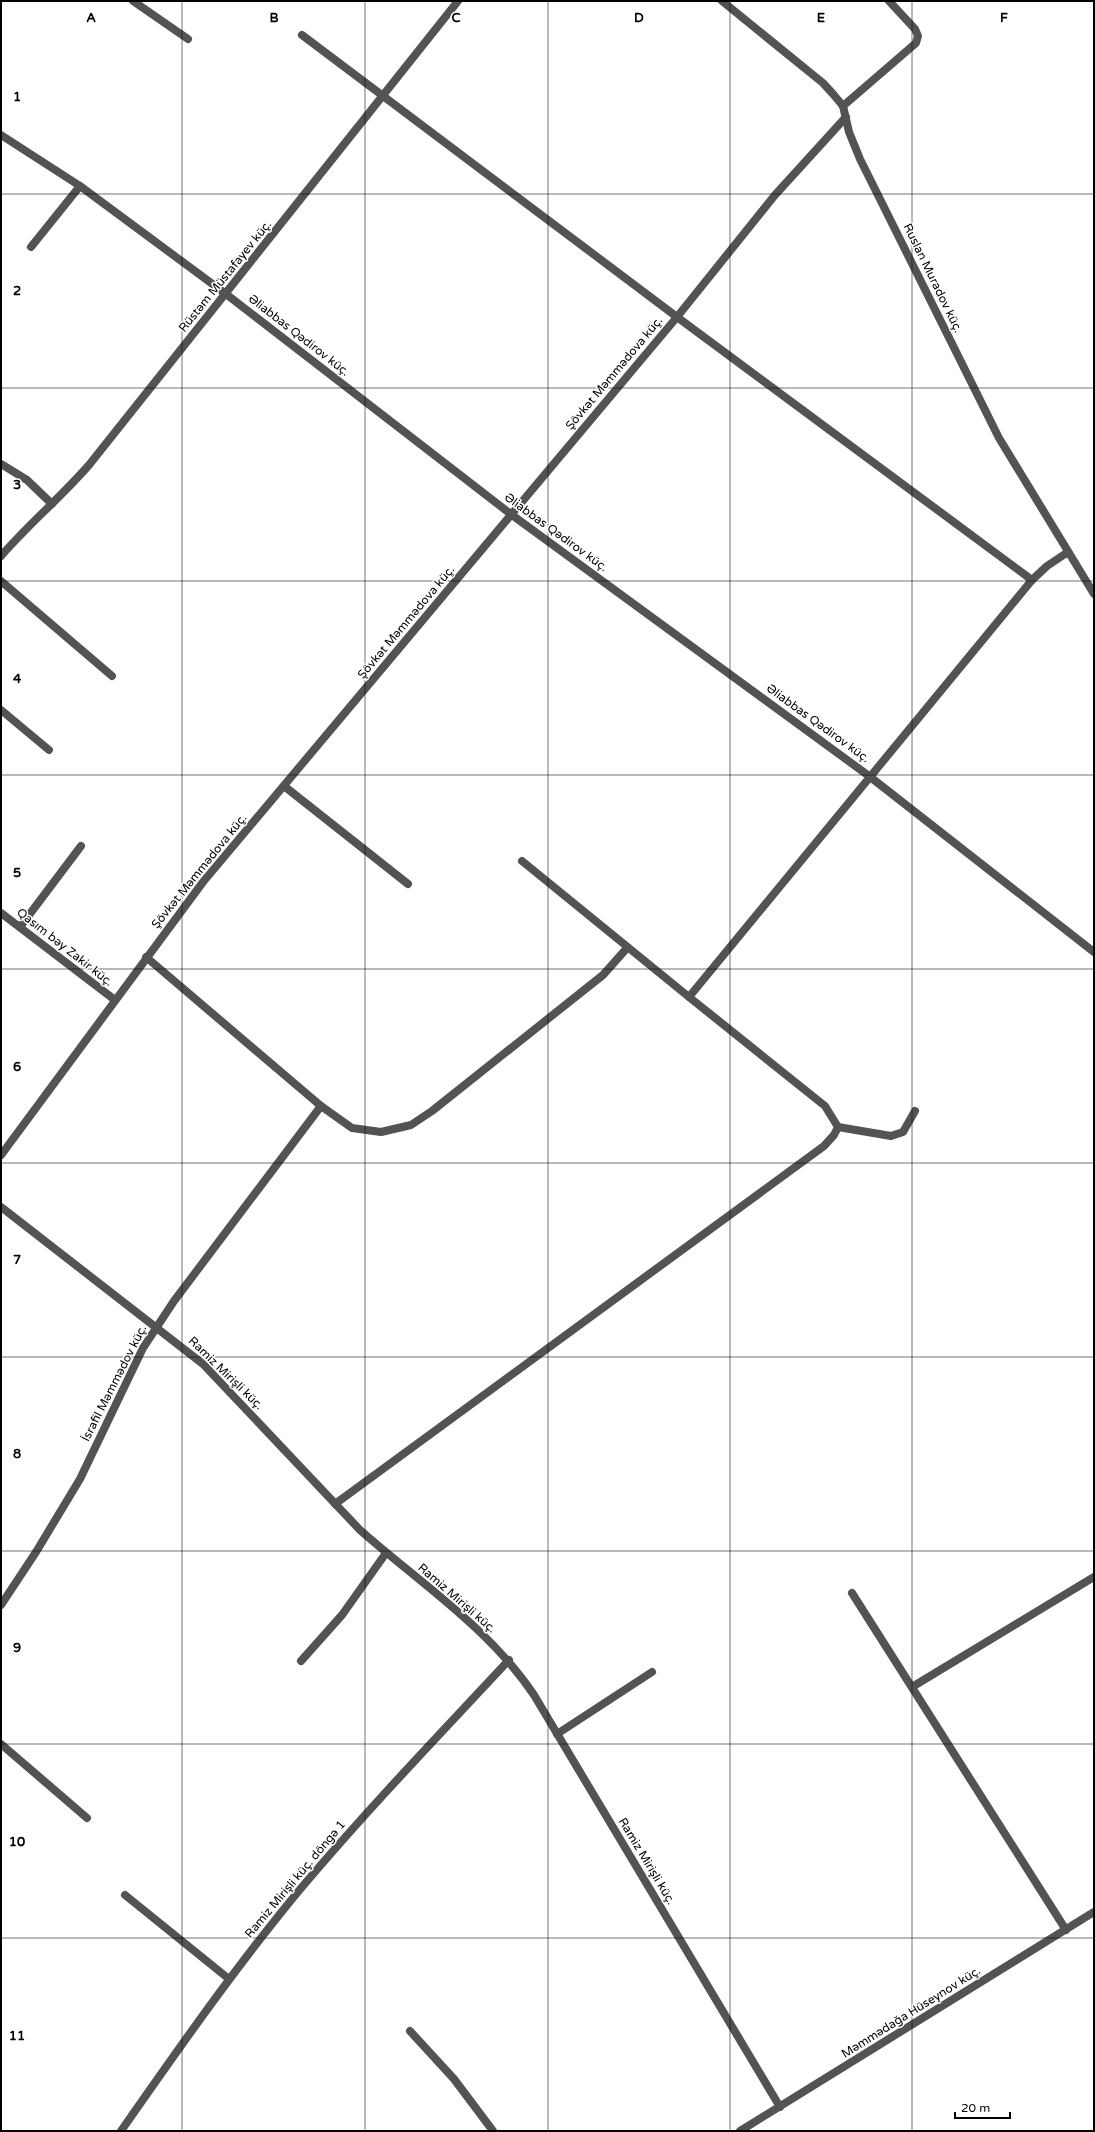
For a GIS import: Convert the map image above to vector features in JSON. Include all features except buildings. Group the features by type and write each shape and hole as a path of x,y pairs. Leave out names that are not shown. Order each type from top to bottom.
{"street":[{"path":"133,1 188,38"},
{"name":"Rüstəm Müstafayev küç.","path":"1,556 33,521 52,504 89,465 458,1"},
{"name":"Ruslan Muradov küç.","path":"722,1 823,83 843,106 849,132 860,159 1000,438 1094,594"},
{"path":"843,106 916,43 918,36 915,29 889,1"},
{"path":"302,35 677,317 1032,580"},
{"name":"Şövkət Məmmədova küç.","path":"1,1155 146,957 203,882 512,515 677,317 775,196 846,116"},
{"name":"Əliabbas Qədirov küç.","path":"1,134 80,186 226,294 512,515 870,776 1094,952"},
{"path":"31,247 80,186"},
{"path":"1,464 27,480 52,504"},
{"path":"689,997 1032,580 1047,566 1068,552"},
{"path":"1,581 112,676"},
{"path":"1,710 49,750"},
{"path":"284,786 408,884"},
{"path":"20,927 81,846"},
{"path":"522,861 627,948 825,1106 838,1127 891,1136 903,1132 915,1111"},
{"name":"Qasım bəy Zakir küç.","path":"1,913 115,1000"},
{"path":"146,957 321,1106 352,1128 381,1132 411,1124 432,1111 603,975 627,948"},
{"name":"İsrafil Məmmədov küç.","path":"1,1604 36,1552 80,1479 143,1348 157,1326 321,1106"},
{"path":"335,1504 824,1146 834,1135 838,1127"},
{"name":"Ramiz Mirişli küç.","path":"1,1207 157,1326 203,1364 302,1467 335,1504 386,1553 427,1585 509,1660 534,1695 780,2107"},
{"path":"301,1661 342,1615 386,1553"},
{"path":"912,1687 1094,1577"},
{"path":"852,1593 1066,1930"},
{"name":"Ramiz Mirişli küç. döngə 1","path":"121,2131 229,1979 301,1889 353,1828 509,1660"},
{"path":"557,1734 652,1672"},
{"path":"1,1744 87,1818"},
{"path":"125,1895 229,1979"},
{"name":"Məmmədağa Hüseynov küç.","path":"740,2131 1094,1912"},
{"path":"410,2031 454,2079 493,2131"}]}
